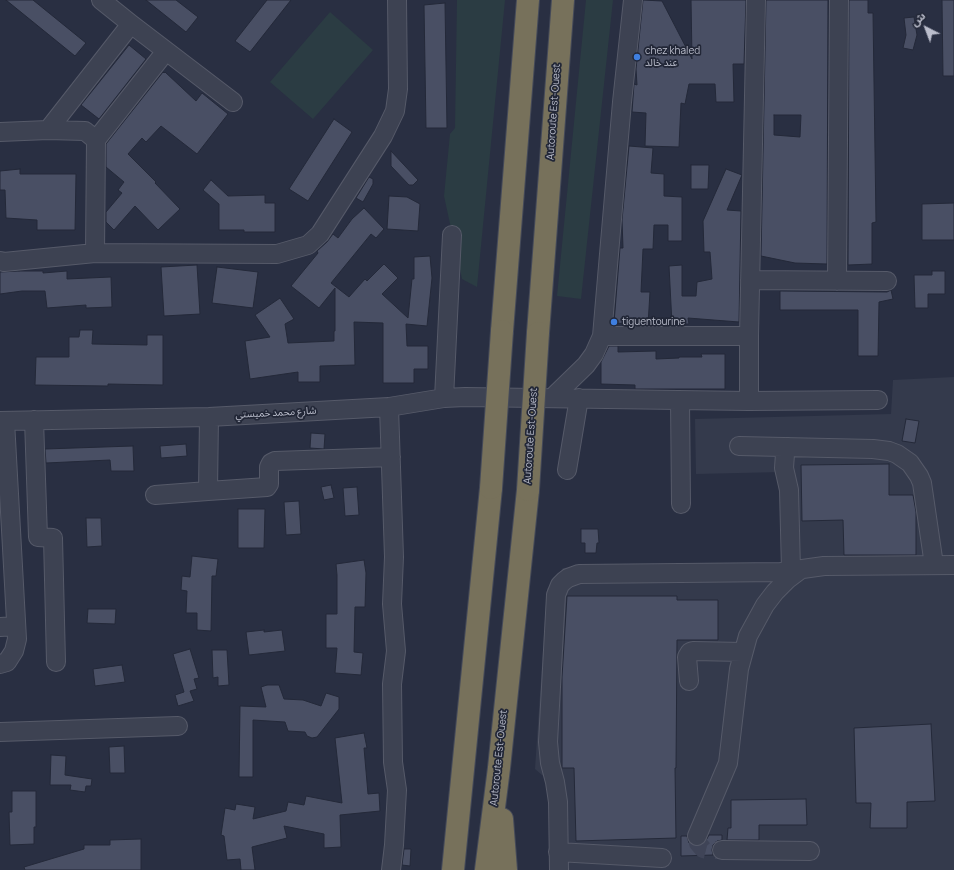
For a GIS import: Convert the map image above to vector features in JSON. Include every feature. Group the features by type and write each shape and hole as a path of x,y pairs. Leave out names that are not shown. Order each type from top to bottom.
{"highway":[{"path":"453,870 491,488 528,0"},
{"name":"Autoroute Est-Ouest","path":"486,870 499,768 528,490 538,333 563,0"},
{"path":"499,768 506,870"}],"street":[{"path":"101,0 233,102"},
{"path":"0,261 4,262 95,252 277,254 308,245 320,234 383,136 395,111 398,89 397,0"},
{"path":"552,398 586,365 594,354 602,336 622,102 633,0"},
{"path":"749,401 756,0"},
{"path":"837,281 839,0"},
{"path":"48,130 131,24"},
{"path":"95,252 96,140 166,51"},
{"path":"0,132 48,130 85,131 96,140"},
{"path":"444,398 452,235"},
{"path":"750,280 887,281"},
{"path":"602,336 749,336"},
{"name":"شارع محمد خميستي","path":"2,421 209,417 389,407 444,398 579,398 749,401 878,400"},
{"path":"568,470 579,398"},
{"path":"680,400 681,504"},
{"path":"389,407 394,557 392,604 396,652 392,684 393,762 397,790 394,845 390,870"},
{"path":"208,491 209,417"},
{"path":"34,420 38,536 53,538 56,662"},
{"path":"0,664 7,662 14,651 17,639 8,627 2,421"},
{"path":"739,446 881,449 897,454 914,469 922,483 934,565"},
{"path":"697,836 728,762 739,669 748,636 765,605 795,570 789,490 784,468 785,454 788,447"},
{"path":"155,495 267,487 269,484 269,467 271,463 275,461 391,457"},
{"path":"559,870 557,797 550,763 548,742 556,595 560,585 568,578 579,574 781,572 824,566 954,565"},
{"path":"689,681 687,657 688,654 693,651 743,652"},
{"path":"0,732 178,726"},
{"path":"722,850 810,851"},
{"path":"558,852 662,858"}],"shaded area":[{"path":"457,0 505,0 477,287 462,279 444,196 450,134 455,128"},
{"path":"586,0 613,0 581,299 557,296"},
{"path":"330,12 373,50 313,119 270,82"},
{"path":"954,377 954,870 550,870 549,781 535,769 547,589 563,568 586,566 783,563 782,472 696,474 695,419 891,414 893,380"}],"building":[{"path":"6,0 33,0 86,43 75,56"},
{"path":"146,0 176,0 198,17 186,32"},
{"path":"267,0 291,0 250,52 235,41"},
{"path":"643,0 662,1 692,59 691,0 746,0 744,64 733,64 734,102 716,102 715,84 689,84 685,104 681,103 679,147 645,146 646,113 632,112 634,84 637,85 636,69"},
{"path":"766,0 828,0 827,264 795,263 761,256","holes":["774,115 801,115 800,137 774,135"]},
{"path":"849,0 868,0 868,13 873,13 876,222 872,223 872,264 848,265"},
{"path":"942,0 954,0 954,76 943,76"},
{"path":"445,3 447,128 426,128 424,5"},
{"path":"914,17 917,35 913,50 903,48 906,35 904,18"},
{"path":"129,45 146,59 99,119 81,105"},
{"path":"163,72 165,72 196,101 202,93 228,114 197,154 161,126 146,142 142,138 128,154 180,209 158,230 135,206 114,230 106,222 106,212 122,193 118,190 124,182 106,167 106,144"},
{"path":"334,119 352,132 308,201 289,189"},
{"path":"629,146 653,148 651,173 664,174 664,196 682,197 682,241 668,241 668,225 654,225 653,249 643,249 641,292 650,292 648,325 614,323 620,248 623,248 622,220"},
{"path":"391,151 418,180 413,185 409,185 391,166"},
{"path":"691,165 709,165 708,189 691,189"},
{"path":"20,169 20,174 76,174 75,230 37,230 37,220 6,218 5,190 0,190 0,171"},
{"path":"726,169 742,175 727,210 741,211 739,322 688,318 689,324 672,324 669,266 682,265 682,296 696,296 697,282 712,279 710,252 704,252 703,221"},
{"path":"369,177 373,179 373,184 363,202 356,198"},
{"path":"211,180 228,196 265,195 265,203 275,203 275,232 219,230 219,204 203,190"},
{"path":"389,196 407,197 420,204 418,231 387,229"},
{"path":"954,203 954,240 922,240 922,204"},
{"path":"364,208 384,229 376,238 371,234 331,283 349,297 365,279 367,281 384,264 398,278 382,294 408,318 412,279 414,279 414,257 430,256 432,278 427,326 406,324 407,346 428,346 428,369 414,369 414,383 383,383 383,323 354,322 355,365 320,366 320,382 298,382 298,372 250,379 245,341 270,337 255,315 280,298 294,319 285,324 288,343 334,341 335,288 319,308 291,286 318,253 317,251 333,234 338,238 352,219"},
{"path":"197,265 200,314 164,316 161,267"},
{"path":"217,267 258,272 253,308 212,303"},
{"path":"43,271 43,273 67,271 67,279 111,277 112,307 86,308 86,305 47,308 45,291 22,291 0,294 0,272"},
{"path":"932,271 945,271 945,294 928,294 928,308 915,308 914,275 932,275"},
{"path":"891,290 893,299 879,302 878,356 858,356 858,310 780,310 780,291 887,292"},
{"path":"80,330 93,330 92,344 147,345 147,335 163,335 163,385 35,385 36,357 69,357 69,337 79,337"},
{"path":"609,346 618,346 618,352 656,351 656,359 702,357 701,354 725,354 725,389 635,389 635,385 601,384 601,362"},
{"path":"906,419 919,421 915,443 902,441"},
{"path":"311,433 325,434 324,449 310,448"},
{"path":"186,444 187,456 161,458 160,446"},
{"path":"133,446 134,471 111,471 110,460 46,463 45,449"},
{"path":"889,464 889,495 913,495 916,512 916,555 844,555 843,520 802,521 801,465"},
{"path":"331,485 334,498 324,500 321,487"},
{"path":"357,487 359,515 345,516 343,488"},
{"path":"299,501 301,534 286,535 284,502"},
{"path":"238,509 265,509 264,548 238,548"},
{"path":"86,518 101,518 102,546 87,547"},
{"path":"581,529 598,529 599,543 597,543 596,553 585,553 585,543 581,543"},
{"path":"192,556 218,559 216,576 212,576 211,631 197,630 197,613 186,613 187,591 181,590 182,576 190,577"},
{"path":"364,560 366,573 365,607 355,607 354,652 363,653 361,675 335,673 337,648 326,648 326,614 337,614 336,564"},
{"path":"567,596 677,596 677,600 718,600 718,640 677,640 675,768 676,838 576,841 574,768 562,768 562,677"},
{"path":"88,609 116,609 115,624 87,623"},
{"path":"264,630 264,632 282,630 285,651 249,655 246,632"},
{"path":"190,649 199,678 194,679 197,689 190,691 194,701 178,706 175,695 184,692 173,654"},
{"path":"212,650 227,650 229,685 218,686 218,677 213,678"},
{"path":"122,665 125,682 95,686 93,669"},
{"path":"267,685 279,685 284,699 303,700 321,706 326,693 339,697 339,709 317,737 312,738 307,736 305,732 288,731 285,722 253,720 253,777 239,777 240,706 266,707 261,687"},
{"path":"931,724 935,801 907,802 907,828 870,828 871,803 856,803 854,728"},
{"path":"364,733 367,748 364,748 368,794 379,793 380,811 340,815 341,847 324,848 324,834 284,826 287,838 252,847 255,870 241,870 240,859 227,860 224,836 221,835 225,808 235,810 236,804 255,807 253,819 286,811 288,802 304,805 306,796 342,803 335,738"},
{"path":"124,746 125,773 110,773 109,747"},
{"path":"51,755 66,756 65,775 92,779 91,786 86,786 85,792 70,790 71,785 50,785"},
{"path":"12,791 36,791 36,827 34,827 34,844 10,845 9,812 12,812"},
{"path":"806,799 807,825 759,825 759,840 727,840 728,828 731,828 731,800"},
{"path":"709,835 722,835 722,840 717,841 713,845 713,855 681,856 681,836 687,836 689,843 698,846 704,844"},
{"path":"141,839 141,870 25,870 24,867 84,849 84,845 110,845 110,840"},
{"path":"404,849 411,849 410,866 402,865"}],"tunnel":[{"path":"697,836 698,843 703,849 722,850"}],"place":[{"name":"chez khaled عند خالد","path":"637,57"},
{"name":"tiguentourine","path":"614,322"}]}
